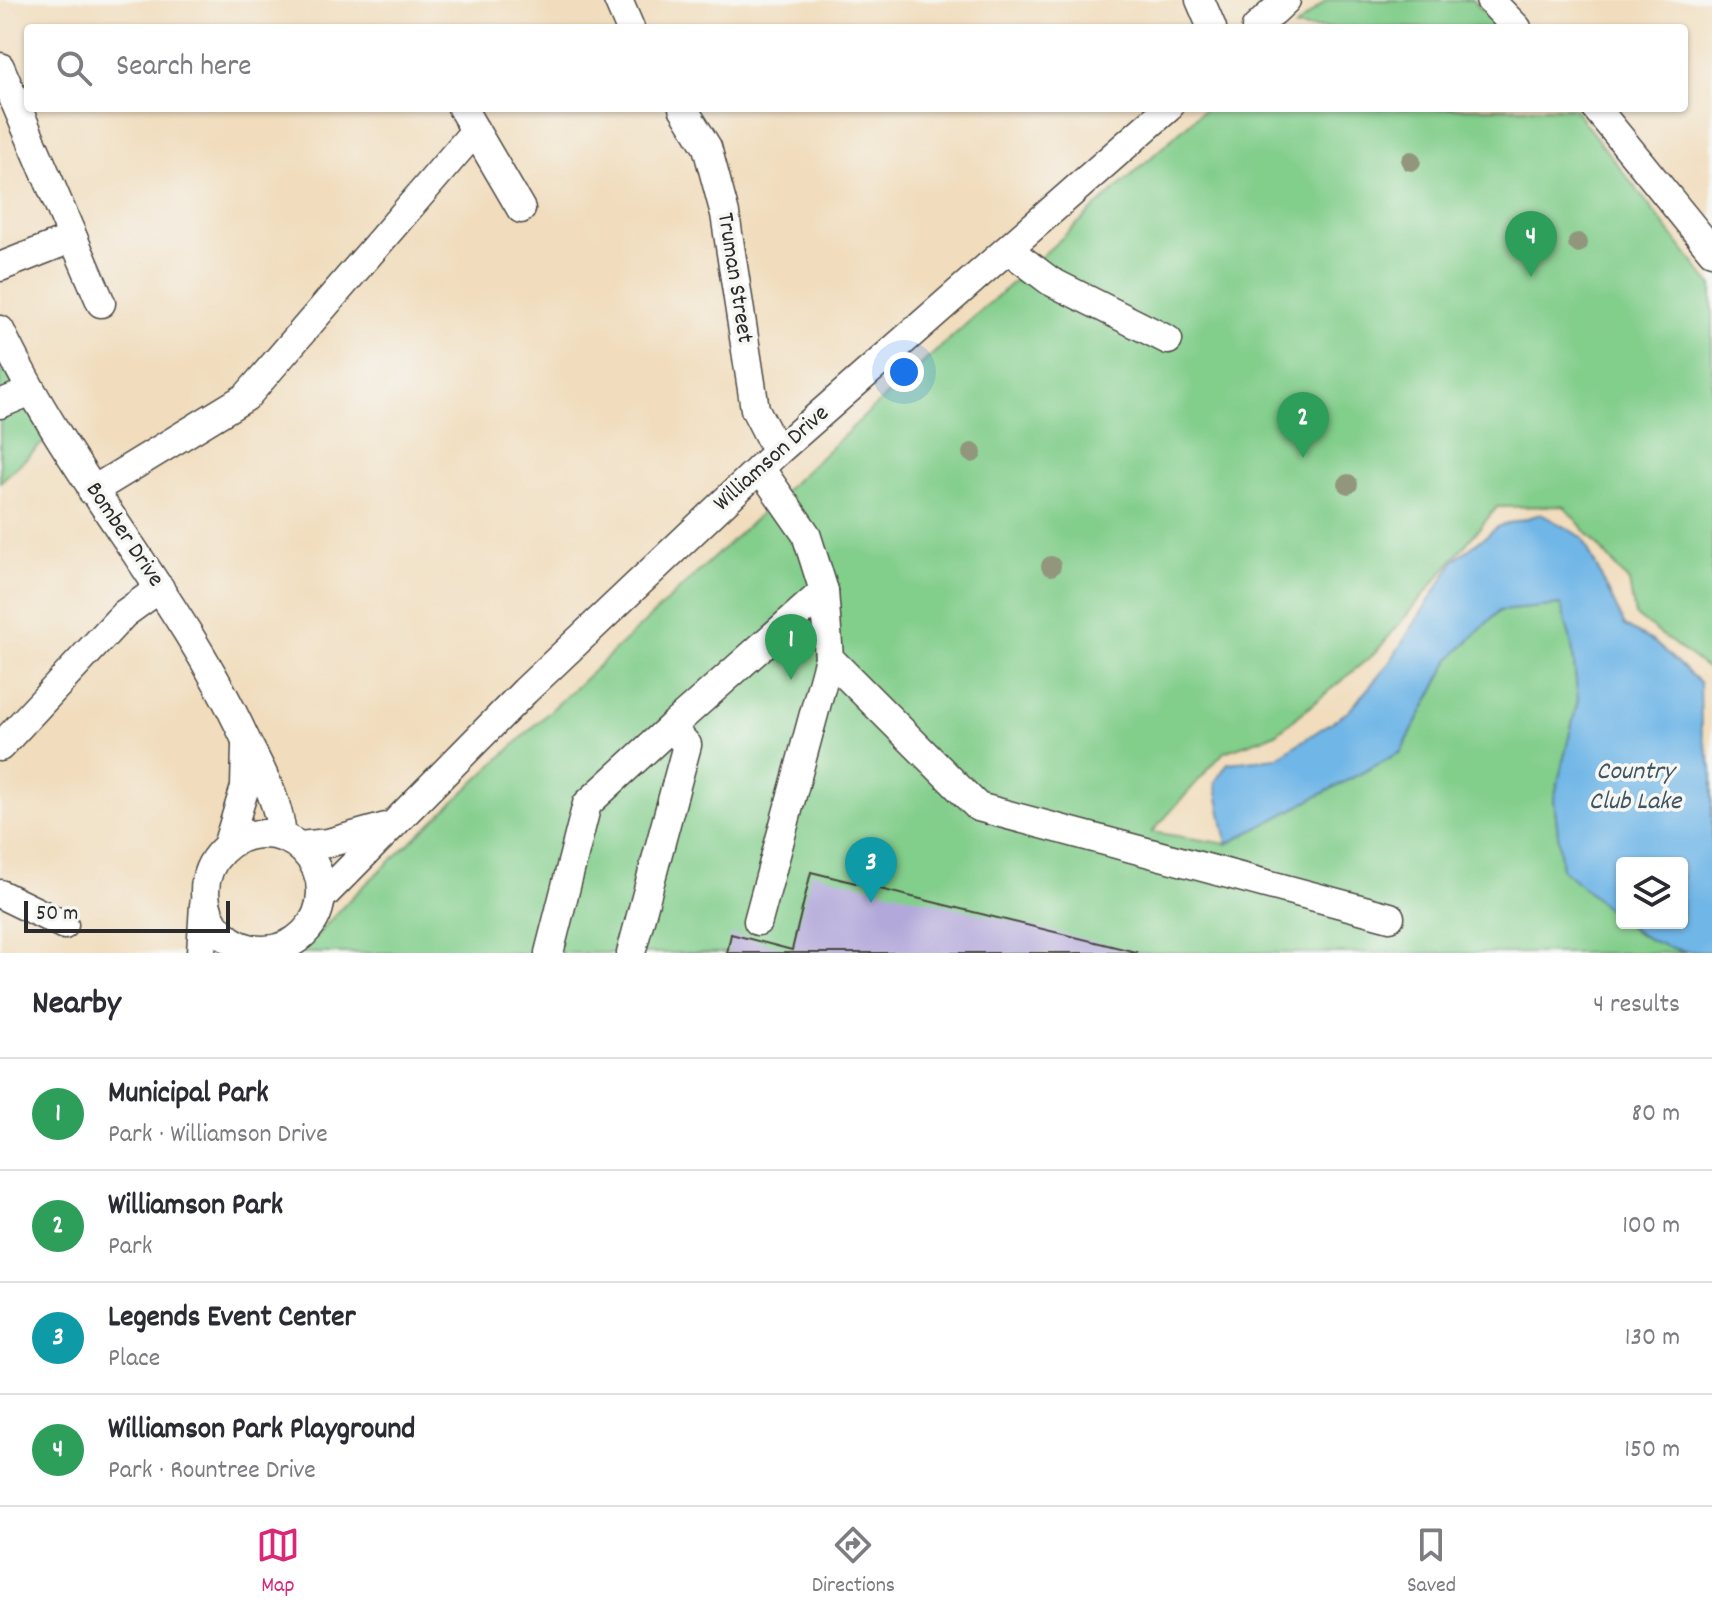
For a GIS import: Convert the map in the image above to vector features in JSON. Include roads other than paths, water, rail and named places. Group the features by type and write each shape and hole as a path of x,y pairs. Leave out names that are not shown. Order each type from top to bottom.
{"street":[{"path":"618,0 628,24"},
{"path":"1200,0 1210,24"},
{"path":"1260,24 1286,0"},
{"path":"1490,0 1513,24"},
{"path":"0,67 101,303"},
{"name":"Truman Street","path":"685,112 707,147 718,187 755,409 769,460 806,534 824,591 829,658 758,921"},
{"name":"Williamson Drive","path":"319,908 391,825 525,691 769,460 1164,112"},
{"path":"1599,112 1712,251"},
{"path":"92,491 246,397 468,120 521,209"},
{"path":"0,267 73,238"},
{"path":"1009,250 1050,281 1168,340"},
{"name":"Bomber Drive","path":"0,330 31,391 92,491 215,673 280,810 291,842"},
{"path":"0,404 31,391"},
{"path":"0,747 124,614 160,588"},
{"path":"549,953 587,804 824,591"},
{"path":"829,658 978,807 1390,917"},
{"path":"631,953 687,745 671,727"},
{"name":"Bomber Drive","path":"227,846 245,787 246,740"},
{"name":"Williamson Drive","path":"291,842 328,843 391,825"},
{"path":"201,953 206,877 214,860 227,846 244,837 263,833 291,842 313,861 320,879 319,953"},
{"path":"0,894 64,925"},
{"path":"204,896 209,914 219,930 233,942 260,951 288,945 305,933 319,908"}],"water":[{"name":"Country Club Lake","path":"1541,514 1582,537 1625,626 1654,642 1700,683 1701,728 1712,769 1712,953 1666,946 1633,929 1688,929 1688,857 1616,857 1616,916 1562,869 1554,799 1578,700 1572,645 1561,605 1499,611 1450,659 1401,752 1227,844 1215,782 1228,763 1276,758 1349,711 1388,665 1455,560 1499,526"}],"place":[{"name":"Williamson Park Playground","path":"1531,277"},
{"name":"Williamson Park","path":"1303,458"},
{"name":"Municipal Park","path":"791,680"},
{"name":"Legends Event Center","path":"871,903"}]}
